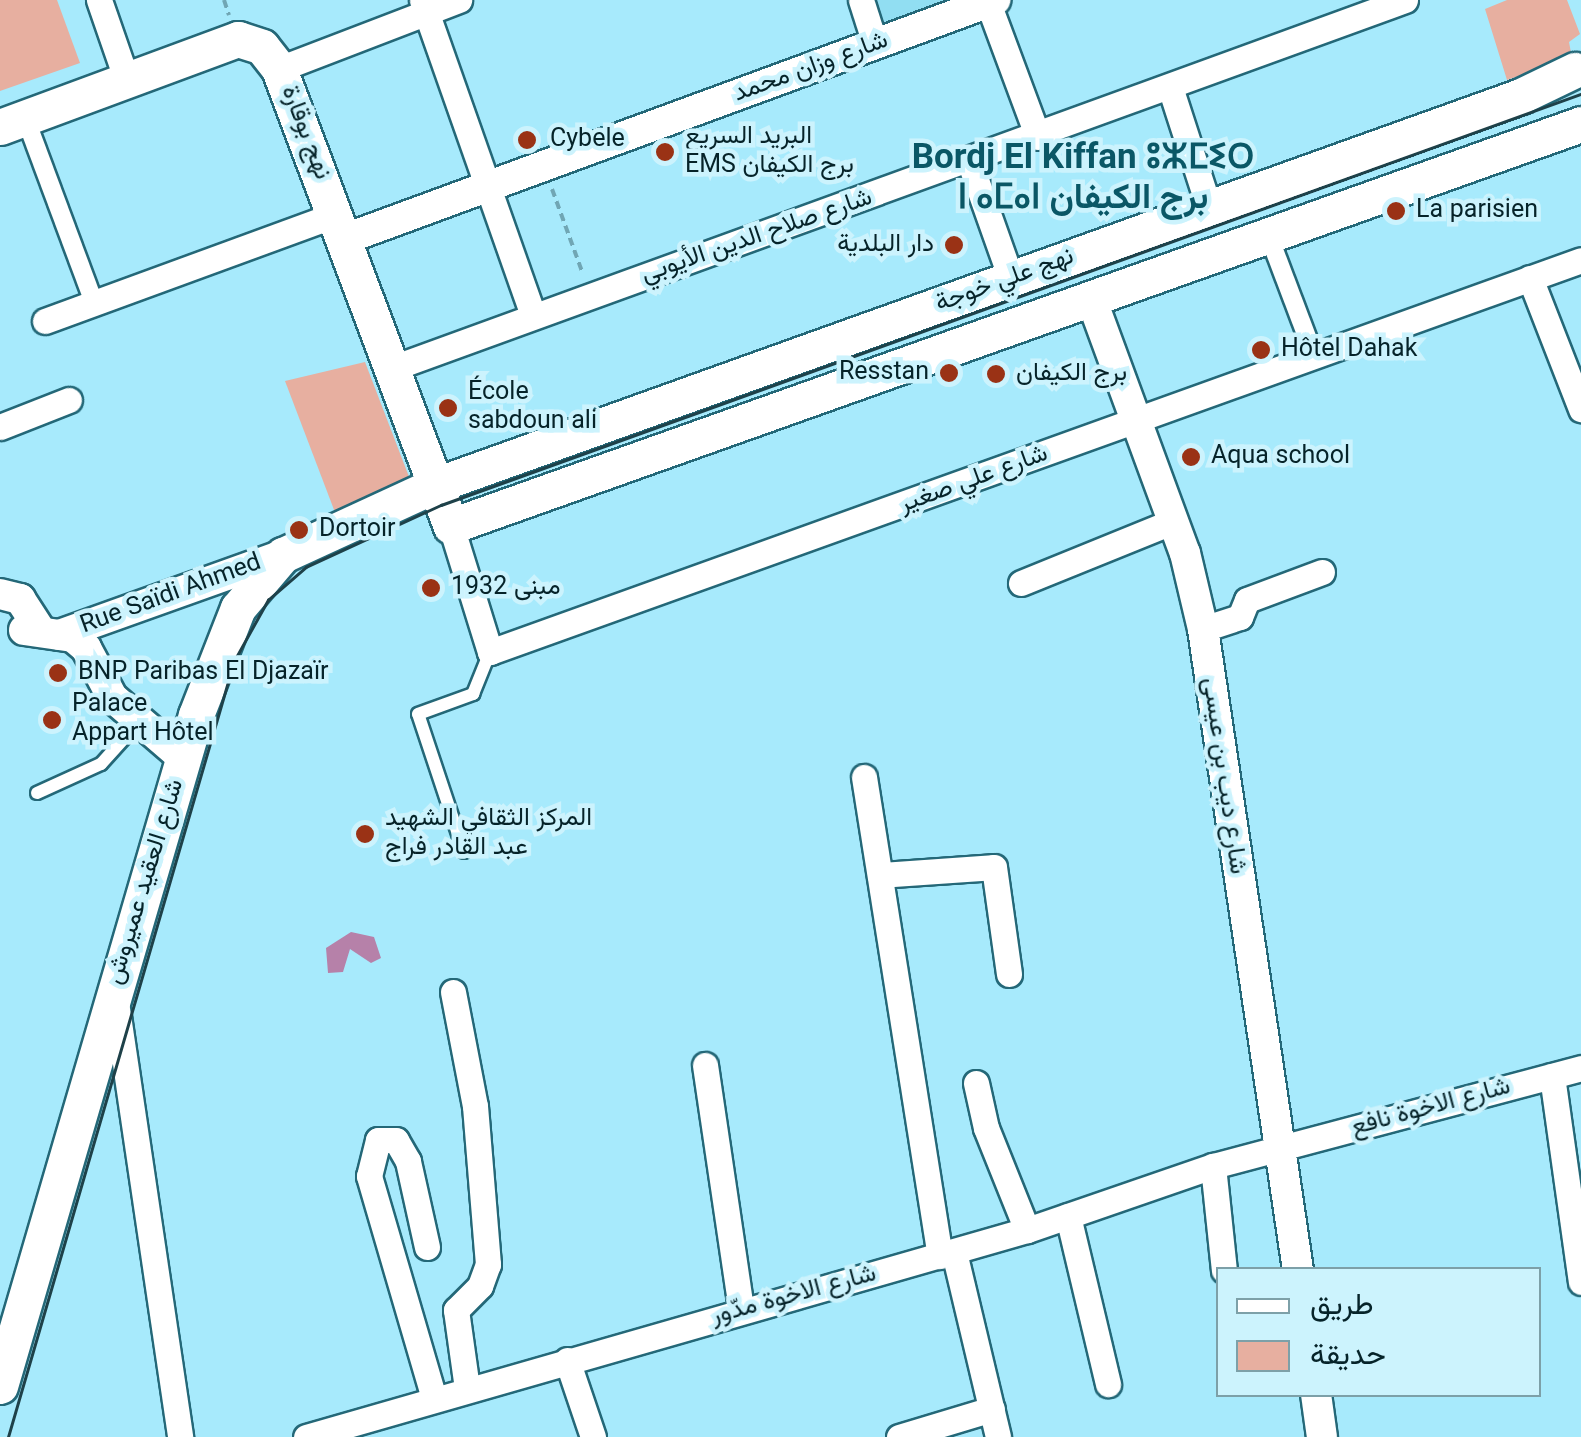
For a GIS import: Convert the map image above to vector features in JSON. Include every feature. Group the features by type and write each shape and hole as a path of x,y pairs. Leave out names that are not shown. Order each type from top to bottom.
{"main road":[{"name":"نهج بوقارة","path":"13,122 238,38 262,48 280,69 451,526"},
{"path":"1578,66 1571,93 1581,112"},
{"name":"نهج علي خوجة","path":"433,486 1208,208 1578,66"},
{"name":"نهج علي خوجة","path":"451,526 1090,298 1266,231 1581,124"},
{"name":"شارع العقيد عميروش","path":"0,1386 8,1322 184,759 238,608 283,555 433,486"}],"street":[{"path":"99,0 126,78"},
{"path":"280,69 424,6 459,0"},
{"path":"862,0 875,44"},
{"name":"شارع صلاح الدين الأيوبي","path":"390,369 1171,90 1405,0"},
{"path":"990,1 1038,137"},
{"name":"شارع وزان محمد","path":"341,226 490,186 990,1"},
{"path":"424,6 490,186 532,316"},
{"path":"1171,90 1208,208"},
{"path":"13,122 94,303"},
{"path":"970,163 1011,278"},
{"path":"45,321 341,226"},
{"path":"1266,231 1314,358"},
{"name":"شارع علي صغير","path":"490,652 1581,260"},
{"path":"1530,278 1581,409"},
{"name":"شارع ديب بن عيسى","path":"1090,298 1171,522 1203,629 1298,1267"},
{"path":"0,427 69,400"},
{"path":"1021,583 1171,522"},
{"path":"451,526 490,652"},
{"name":"Rue Saïdi Ahmed","path":"30,630 283,555"},
{"path":"1203,629 1240,617 1243,604 1256,596 1322,572"},
{"path":"0,593 20,599 30,630 86,648 112,697 137,724 184,759"},
{"path":"864,777 947,1254 998,1437"},
{"path":"880,875 994,867 1009,974"},
{"path":"114,990 180,1437"},
{"path":"453,992 475,1106 488,1264 480,1286 456,1310 467,1388"},
{"path":"705,1065 741,1310"},
{"name":"شارع الاخوة نافع","path":"1280,1148 1581,1068"},
{"path":"1552,1076 1581,1282"},
{"path":"976,1083 986,1128 1027,1230"},
{"path":"427,1247 408,1161 396,1140 378,1140 369,1176 434,1399"},
{"name":"شارع الاخوة مدّور","path":"306,1437 947,1254 1213,1166 1280,1148"},
{"path":"1213,1166 1224,1267"},
{"path":"1068,1216 1108,1384"},
{"path":"567,1360 593,1437"},
{"path":"1316,1397 1322,1437"},
{"path":"898,1437 992,1409"}],"lane":[{"path":"464,852 418,714 473,694 490,652"},
{"path":"37,793 101,764 137,724"}],"path":[{"path":"544,166 592,296"}],"shaded area":[{"path":"865,0 960,0 874,29"},
{"path":"351,932 374,937 381,958 371,963 350,949 343,972 328,973 326,948"}],"green space":[{"path":"0,0 57,0 80,63 0,91"},
{"path":"1507,0 1567,0 1580,34 1569,42 1572,58 1507,80 1485,9"},
{"path":"365,362 411,482 336,515 285,381"}],"tram line":[{"path":"8,1437 234,661 268,600 306,567 441,505 1581,94"}],"place":[{"name":"Cybele","path":"527,140"},
{"name":"البريد السريع EMS برج الكيفان","path":"665,152"},
{"name":"La parisien","path":"1396,211"},
{"name":"دار البلدية","path":"954,245"},
{"name":"Hôtel Dahak","path":"1261,350"},
{"name":"Resstan","path":"949,373"},
{"name":"برج الكيفان","path":"996,374"},
{"name":"École sabdoun ali","path":"448,408"},
{"name":"Aqua school","path":"1191,457"},
{"name":"Dortoir","path":"299,530"},
{"name":"مبنى 1932","path":"431,588"},
{"name":"BNP Paribas El Djazaïr","path":"58,673"},
{"name":"Palace Appart Hôtel","path":"52,720"},
{"name":"المركز الثقافي الشهيد عبد القادر فراج","path":"365,834"}],"district":[{"name":"Bordj El Kiffan ⵓⵣⵎⵉⵔ ⵏ ⴰⵎⴰⵏ برج الكيفان","path":"1083,180"}]}
